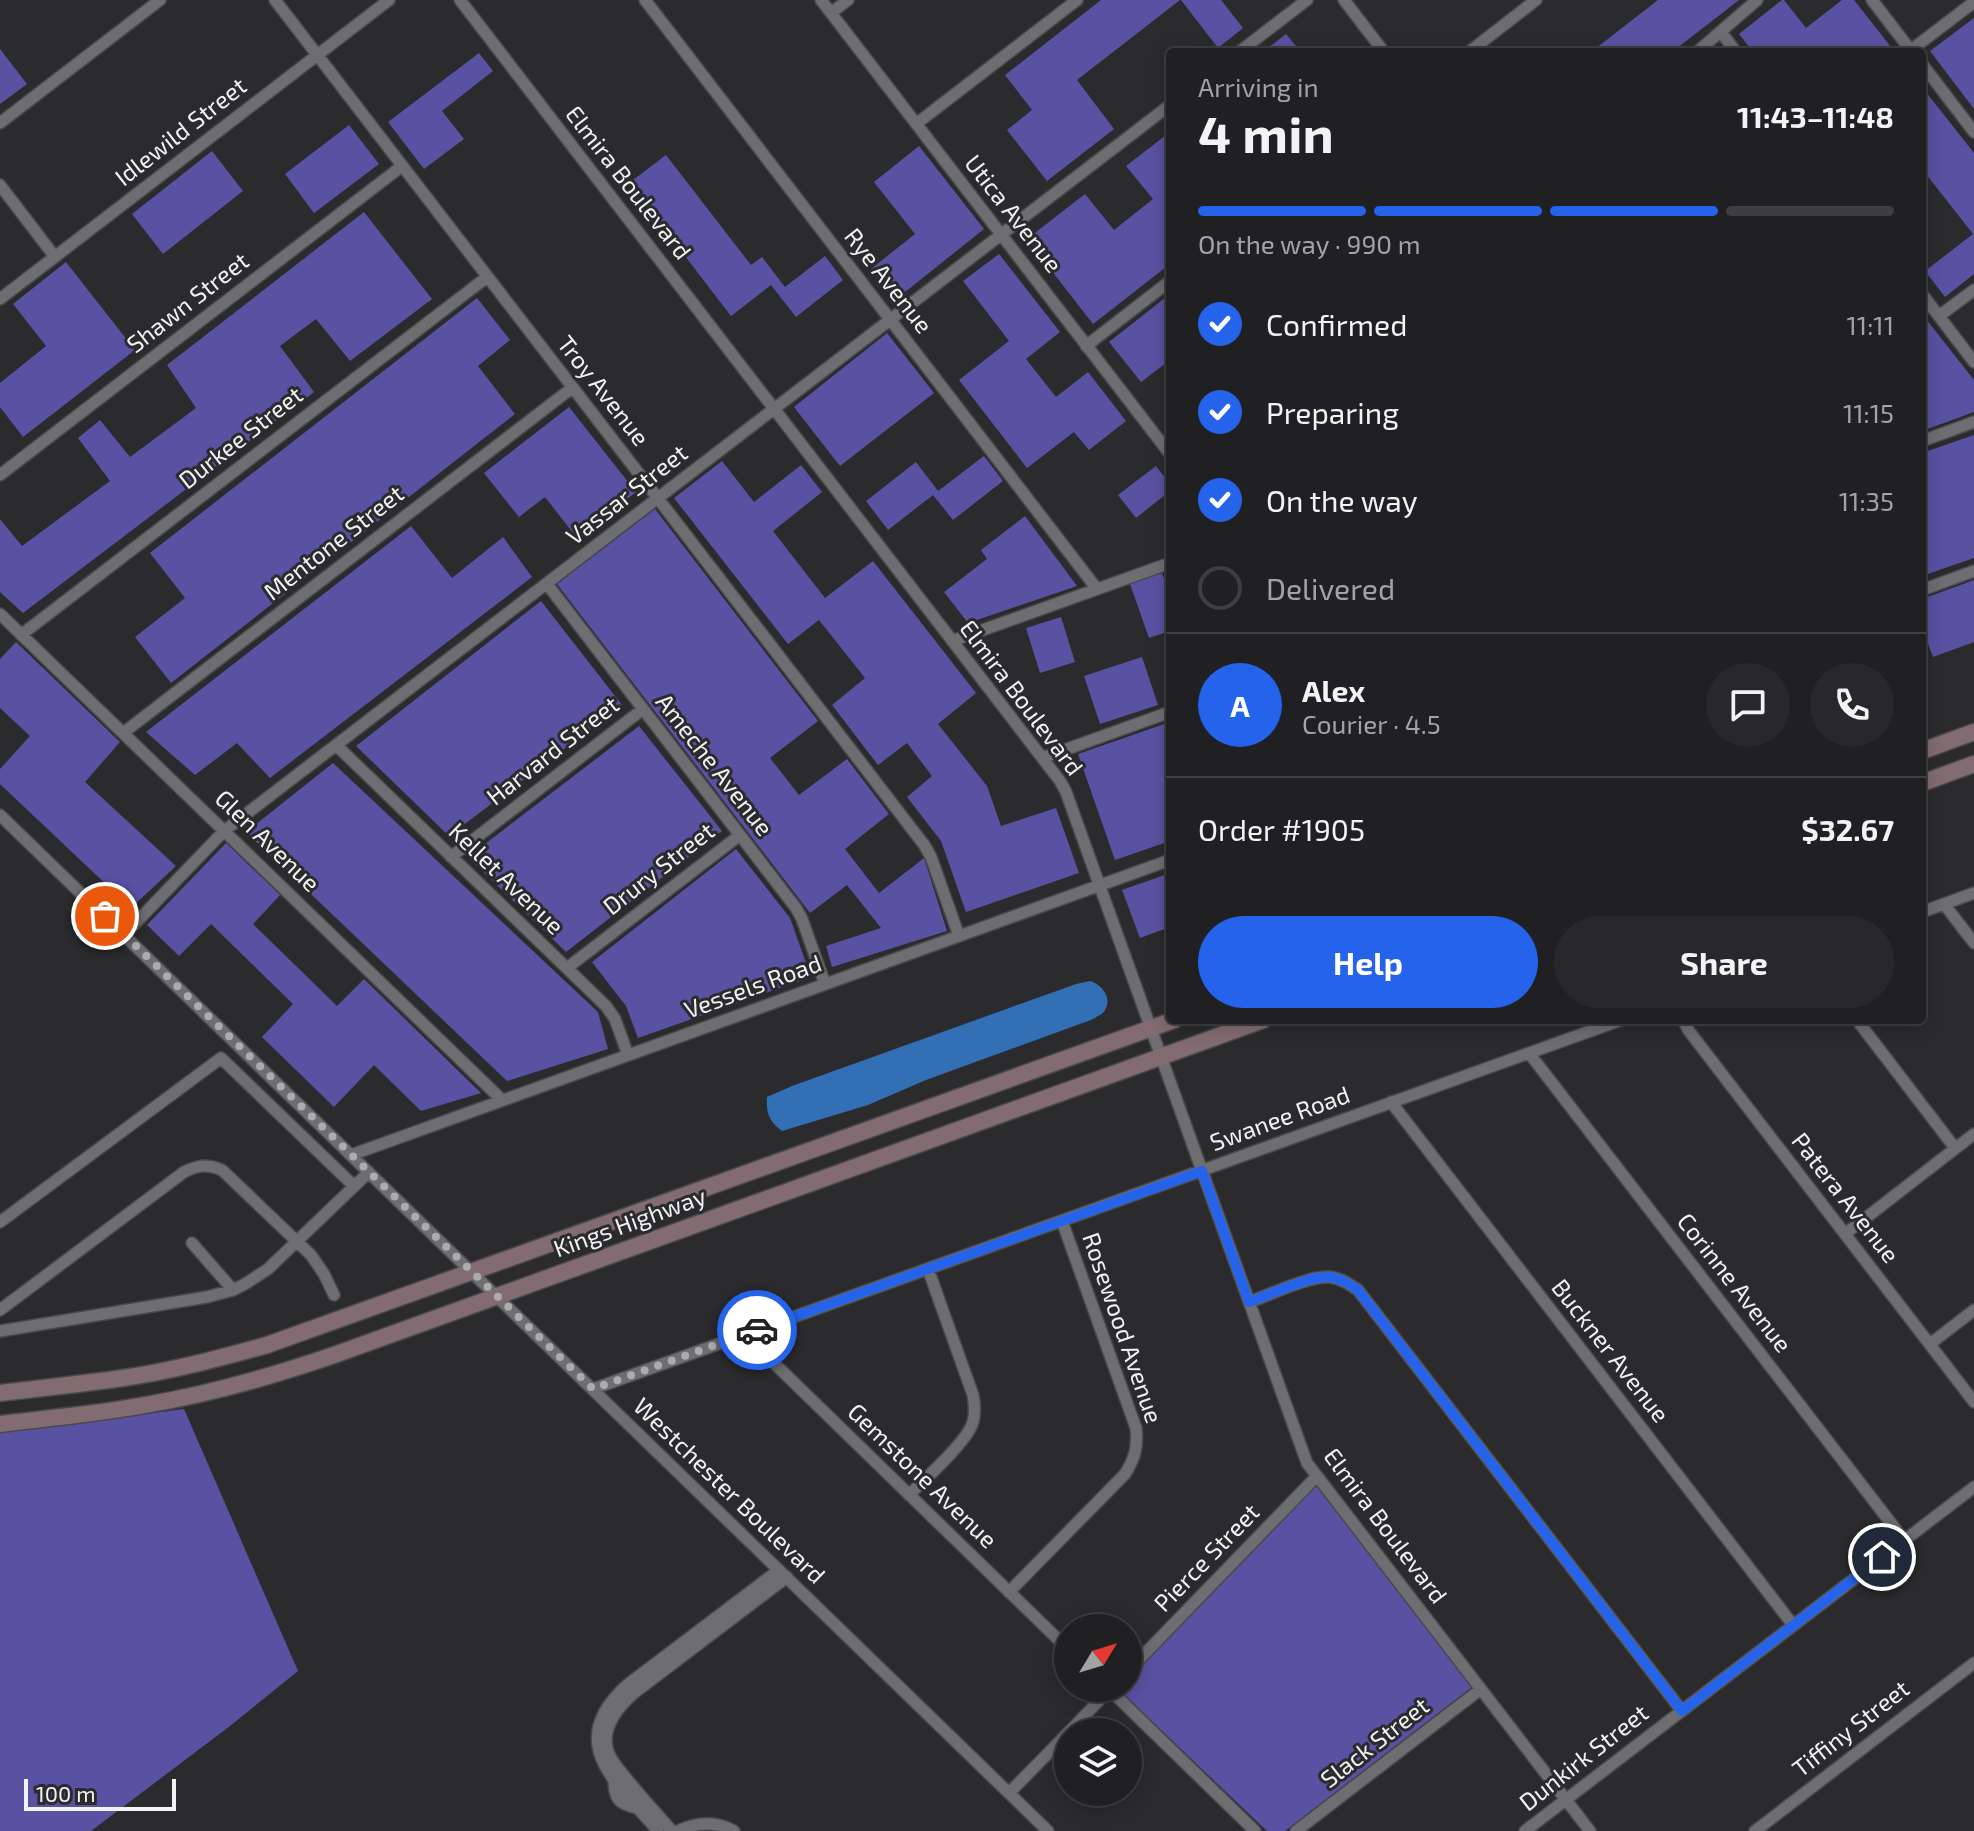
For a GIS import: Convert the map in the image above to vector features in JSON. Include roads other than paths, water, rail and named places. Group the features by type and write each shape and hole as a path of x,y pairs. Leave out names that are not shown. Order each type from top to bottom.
{"main road":[{"path":"1926,750 1974,732"},
{"path":"1926,782 1974,764"},
{"name":"Kings Highway","path":"0,1393 122,1378 213,1360 267,1345 1166,1023"},
{"name":"Kings Highway","path":"0,1424 146,1405 221,1389 329,1357 1252,1024"}],"street":[{"path":"0,123 160,0"},
{"name":"Troy Avenue","path":"275,0 925,846 959,936"},
{"name":"Idlewild Street","path":"0,299 389,0"},
{"name":"Elmira Boulevard","path":"460,0 1066,792 1307,1463 1590,1831"},
{"name":"Rye Avenue","path":"645,0 1097,589"},
{"name":"Utica Avenue","path":"821,0 1166,449"},
{"path":"831,13 848,0"},
{"path":"916,124 1077,0"},
{"path":"1244,48 1307,0"},
{"path":"1344,0 1381,48"},
{"path":"1474,48 1523,4 1536,0"},
{"path":"1702,48 1757,0"},
{"path":"1872,0 1910,48"},
{"path":"1916,48 1974,2"},
{"path":"1721,32 1733,48"},
{"path":"1926,69 1974,132"},
{"name":"Vassar Street","path":"124,935 224,831 1166,108"},
{"name":"Shawn Street","path":"0,475 402,166"},
{"path":"0,185 55,257"},
{"name":"Durkee Street","path":"21,635 487,277"},
{"path":"1086,346 1166,284"},
{"path":"1939,316 1974,290"},
{"path":"1926,299 1974,362"},
{"name":"Mentone Street","path":"123,733 572,388"},
{"path":"1926,440 1974,422"},
{"path":"952,641 1166,564"},
{"path":"1926,589 1974,571"},
{"name":"Ameche Avenue","path":"547,584 796,908 825,984"},
{"name":"Glen Avenue","path":"0,614 502,1100"},
{"name":"Harvard Street","path":"451,857 643,709"},
{"path":"1042,758 1166,713"},
{"name":"Kellet Avenue","path":"336,745 606,1006 615,1019 628,1055"},
{"name":"Westchester Boulevard","path":"0,815 1048,1831"},
{"name":"Drury Street","path":"567,968 740,835"},
{"name":"Vessels Road","path":"351,1155 1166,861"},
{"path":"1926,911 1974,893"},
{"path":"1944,904 1974,943"},
{"name":"Swanee Road","path":"593,1389 1610,1024"},
{"name":"Patera Avenue","path":"1685,1024 1974,1402"},
{"path":"1860,1024 1955,1148"},
{"name":"Corinne Avenue","path":"1529,1053 1904,1540"},
{"path":"0,1222 221,1058 354,1186"},
{"name":"Buckner Avenue","path":"1391,1102 1793,1625"},
{"path":"1845,1234 1974,1134"},
{"path":"0,1310 184,1172 196,1166 210,1165 222,1170 311,1255 334,1295"},
{"path":"0,1331 233,1290 268,1269 369,1172"},
{"name":"Rosewood Avenue","path":"1009,1592 1125,1474 1134,1460 1138,1445 1136,1428 1062,1221"},
{"path":"192,1243 233,1290"},
{"path":"909,1495 962,1441 971,1427 975,1412 973,1395 928,1269"},
{"path":"1249,1302 1313,1279 1329,1277 1344,1281 1358,1290 1682,1711"},
{"path":"1930,1344 1974,1310"},
{"name":"Gemstone Avenue","path":"745,1335 1054,1635"},
{"name":"Pierce Street","path":"1142,1657 1317,1476"},
{"name":"Dunkirk Street","path":"1525,1831 1974,1487"},
{"path":"734,1831 723,1825 696,1824 675,1831 645,1811 622,1803 614,1792 614,1779 602,1762 597,1742 628,1691 783,1574"},
{"name":"Tiffiny Street","path":"1755,1831 1974,1663"},
{"name":"Slack Street","path":"1296,1831 1481,1689"},
{"path":"1082,1718 1097,1702"},
{"path":"1123,1702 1255,1831"},
{"path":"602,1732 611,1758 658,1831"},
{"path":"1009,1793 1054,1746"}],"water":[{"path":"1090,981 1103,989 1107,998 1103,1013 1091,1020 926,1080 868,1105 782,1131 769,1117 767,1097 792,1086"}]}
